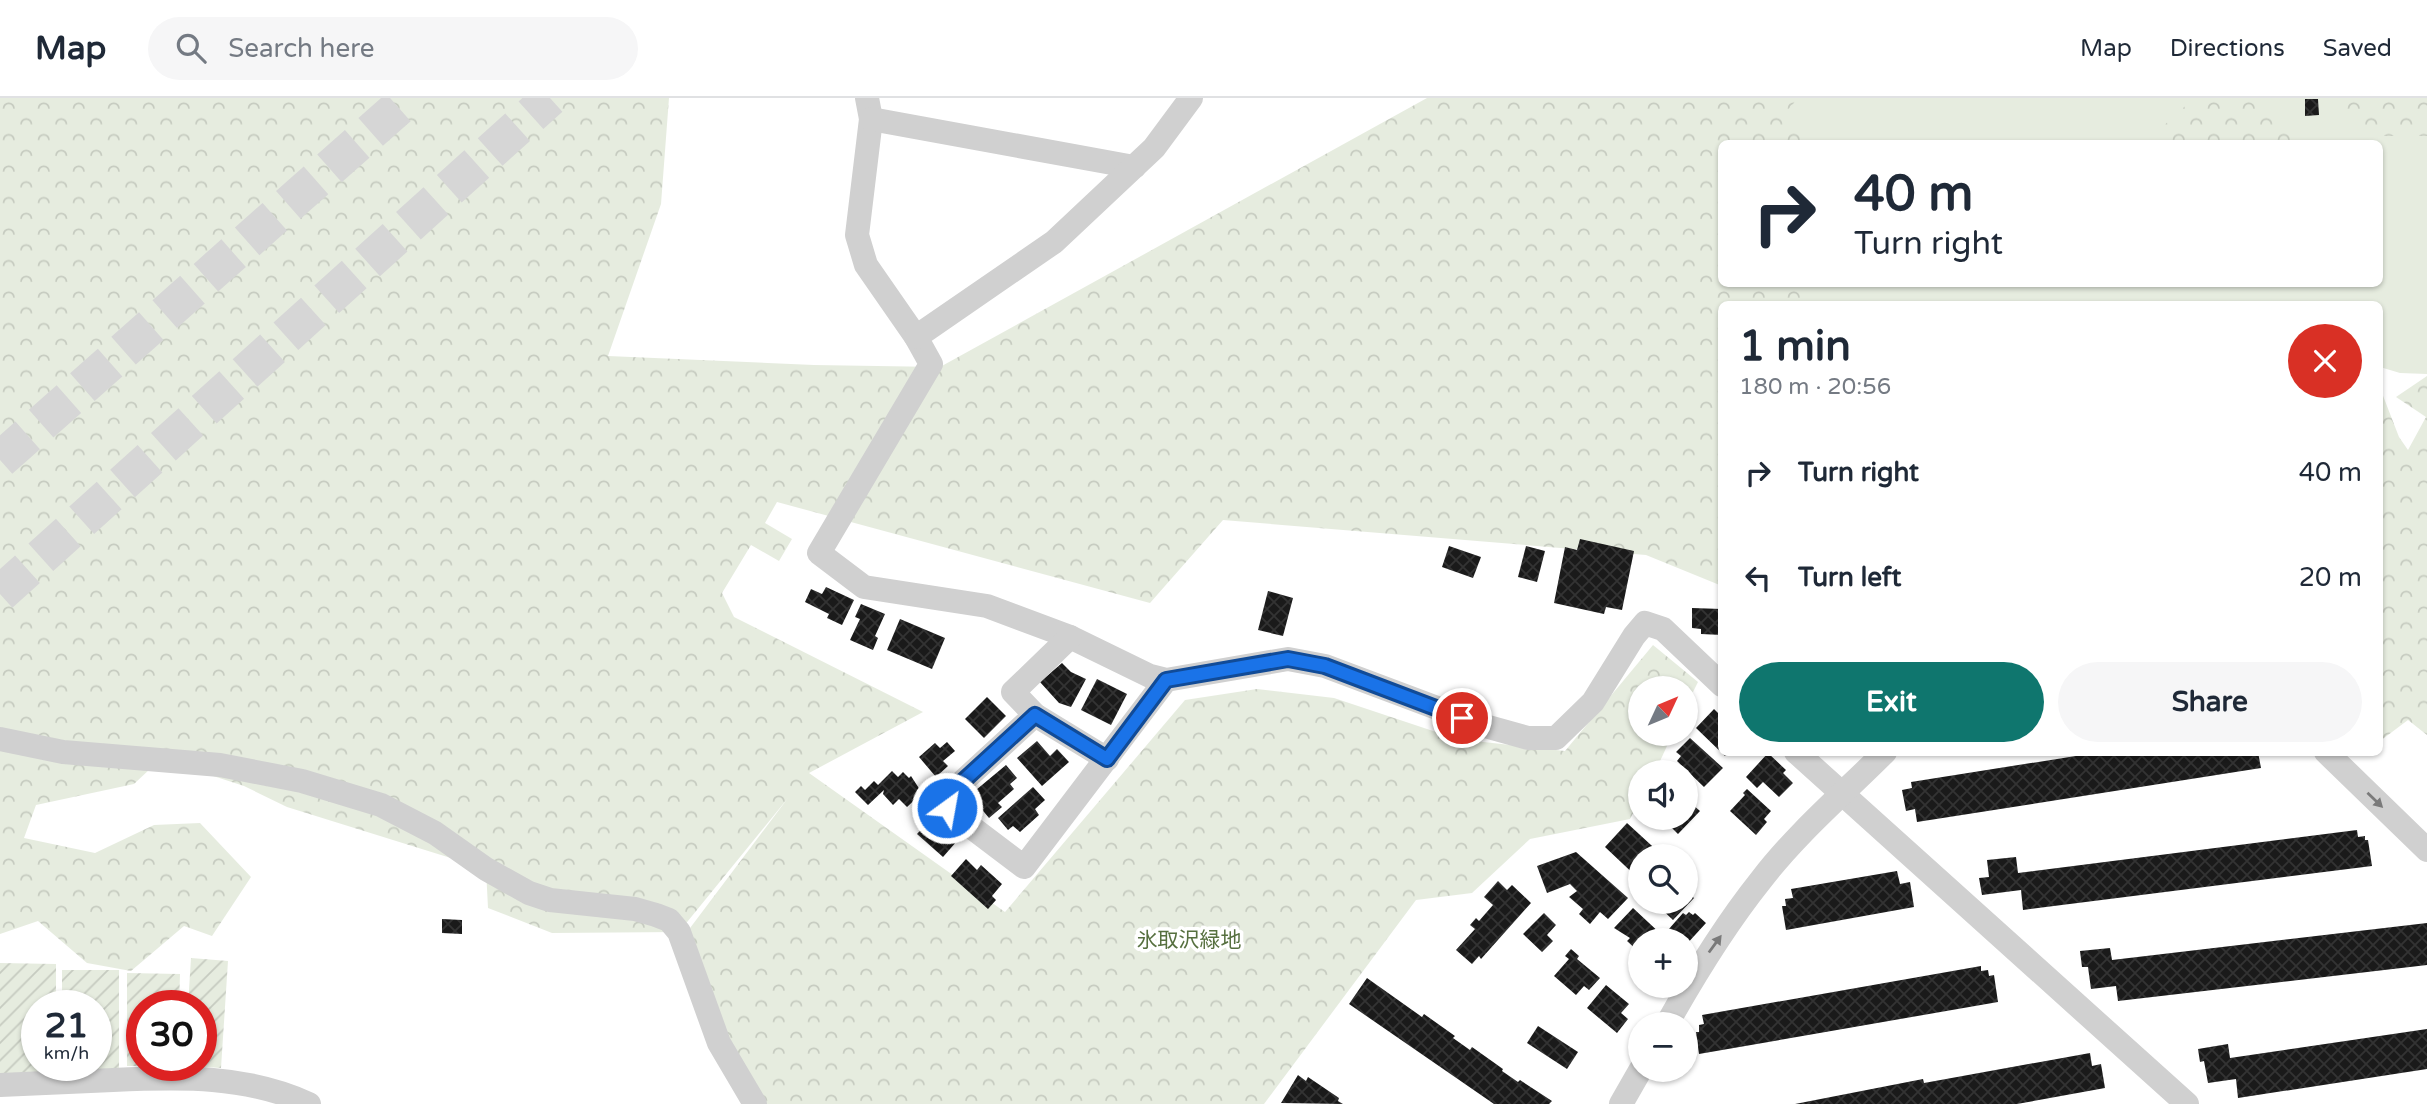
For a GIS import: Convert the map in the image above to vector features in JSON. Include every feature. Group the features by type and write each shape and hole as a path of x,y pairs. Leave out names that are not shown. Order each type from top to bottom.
{"street":[{"path":"916,337 1054,242 1154,148 1191,98"},
{"path":"1134,167 869,108 857,235 866,265 916,337 931,365 819,553 863,587 987,606 1070,637 1150,676 1166,680 1288,659 1325,666 1485,726 1528,738 1556,738 1593,702 1645,623 1663,629 1718,681"},
{"path":"1070,637 1013,692 1035,715 1107,759"},
{"path":"1035,715 949,794 947,808 1024,867 1166,680"},
{"path":"0,739 63,752 220,765 302,781 381,805 435,833 486,869 528,893 550,900 635,909 669,920 679,932 719,1044 755,1104"},
{"path":"1800,756 2187,1104"},
{"path":"1674,1012 1700,964 1761,879 1802,832 1881,756"},
{"path":"2330,756 2427,850"},
{"path":"0,1085 181,1077 224,1080 265,1088 309,1104"},
{"path":"1621,1104 1634,1082"}],"green space":[{"name":"氷取沢緑地","path":"0,98 669,98 661,204 608,356 814,365 940,367 1427,98 1798,98 1788,110 1803,140 1718,140 1718,287 1825,287 1819,301 1718,301 1718,584 1646,555 1223,520 1150,603 777,502 765,523 792,539 779,561 751,545 722,593 734,617 923,712 809,773 1005,912 1185,700 1257,689 1334,698 1457,739 1565,751 1653,645 1691,676 1628,676 1628,746 1667,746 1661,760 1628,760 1628,819 1530,839 1472,893 1416,900 1264,1104 757,1104 675,948 788,798 679,932 552,933 488,908 486,869 287,807 244,786 167,761 151,768 134,784 36,805 24,838 95,853 154,825 200,823 251,877 212,936 184,926 131,971 87,963 38,921 0,934"},
{"path":"1785,98 2427,98 2427,374 2400,373 2383,368 2383,301 1817,301 1820,287 2383,287 2383,140 1786,140"},
{"path":"2194,98 2270,98 2282,117 2307,140 2156,140 2160,129"},
{"path":"2334,98 2427,98 2427,136 2365,136"},
{"path":"2427,376 2427,735 2408,720 2383,739 2383,396 2399,437 2408,450 2426,417 2396,397"},
{"path":"191,958 228,961 221,1068 217,1068 217,990 189,990"},
{"path":"0,963 56,964 56,990 21,990 21,1073 0,1073"},
{"path":"62,970 119,970 119,1071 112,1071 112,990 62,990"},
{"path":"127,973 180,974 180,990 127,990"}],"building":[{"path":"2305,99 2318,99 2319,115 2305,116"},
{"path":"1580,539 1634,551 1622,610 1606,607 1604,614 1554,603 1565,547 1577,550"},
{"path":"1449,546 1481,557 1473,578 1442,567"},
{"path":"1526,546 1545,551 1537,582 1518,577"},
{"path":"826,587 854,600 842,625 827,618 829,614 805,602 811,589 822,594"},
{"path":"1268,591 1293,598 1283,636 1258,630"},
{"path":"861,604 885,614 875,636 878,638 873,650 850,640 860,619 855,617"},
{"path":"1692,608 1718,609 1718,635 1701,634 1701,629 1692,628"},
{"path":"900,619 945,638 932,669 887,650"},
{"path":"1062,663 1071,672 1086,679 1071,707 1059,703 1040,682"},
{"path":"1097,679 1127,694 1111,725 1081,710"},
{"path":"987,697 1006,716 984,738 965,719"},
{"path":"1714,709 1718,713 1718,749 1698,730 1698,726"},
{"path":"1037,741 1050,756 1057,749 1069,762 1042,786 1017,758"},
{"path":"947,742 955,751 943,761 948,766 936,777 919,757 935,743 940,748"},
{"path":"1698,745 1723,768 1704,787 1698,781 1698,760 1678,760 1681,756 1676,752 1682,746"},
{"path":"1765,756 1771,756 1786,770 1783,773 1793,783 1779,797 1763,782 1757,788 1746,777"},
{"path":"2076,756 2259,756 2261,768 1917,822 1915,809 1906,811 1902,790 1912,788 1911,782"},
{"path":"1006,765 1017,778 1010,784 1014,789 998,803 1002,807 989,818 970,795"},
{"path":"892,771 898,777 903,772 909,778 911,776 922,793 907,807 899,799 893,805 883,794 884,790 868,805 855,792 861,786 865,790 874,781 878,785"},
{"path":"1033,787 1045,800 1035,809 1039,815 1020,832 1013,826 1008,830 998,818"},
{"path":"1747,789 1771,811 1764,819 1767,822 1756,835 1730,811"},
{"path":"931,818 957,841 943,857 917,834"},
{"path":"1627,823 1628,830 1635,830 1650,844 1628,844 1628,869 1605,847"},
{"path":"2357,830 2358,837 2365,836 2365,840 2368,840 2372,866 2023,910 2021,890 1982,895 1979,878 1989,877 1987,860 2016,857 2018,873"},
{"path":"1576,852 1628,898 1608,919 1600,912 1590,924 1579,914 1583,909 1569,897 1577,891 1570,884 1547,893 1537,866"},
{"path":"966,859 977,870 981,865 1002,884 992,896 996,900 988,909 951,876"},
{"path":"1897,871 1900,884 1910,882 1914,907 1786,930 1782,906 1786,906 1785,899 1793,898 1791,889"},
{"path":"1498,881 1507,890 1512,885 1531,903 1481,959 1479,956 1472,964 1456,950 1475,929 1470,925 1476,918 1479,921 1493,905 1484,897"},
{"path":"1544,913 1556,925 1547,935 1553,941 1542,952 1523,934"},
{"path":"1628,913 1639,914 1654,928 1628,928 1628,937 1614,928"},
{"path":"1667,914 1679,914 1673,920"},
{"path":"1682,914 1696,914 1706,923 1698,932 1698,928 1670,928"},
{"path":"442,919 462,920 462,934 442,933"},
{"path":"2427,923 2427,965 2118,1001 2116,986 2091,989 2088,967 2082,967 2080,951 2110,948 2112,960"},
{"path":"1571,949 1579,956 1577,959 1600,978 1589,990 1584,986 1576,995 1554,976 1569,959 1565,956"},
{"path":"1981,966 1981,971 1988,970 1989,976 1994,975 1998,1002 1699,1054 1699,1025 1704,1024 1702,1015"},
{"path":"1367,978 1422,1017 1424,1014 1470,1050 1472,1047 1518,1082 1520,1080 1552,1101 1549,1104 1494,1104 1349,1004"},
{"path":"1606,985 1629,1004 1621,1013 1628,1019 1617,1033 1587,1008"},
{"path":"1538,1026 1578,1052 1567,1069 1527,1043"},
{"path":"2427,1029 2427,1069 2238,1098 2236,1079 2208,1083 2204,1061 2200,1062 2198,1049 2228,1044 2230,1058"},
{"path":"2090,1053 2092,1066 2101,1064 2105,1088 2017,1104 1795,1104 1923,1079 1924,1083"},
{"path":"1298,1075 1306,1081 1308,1077 1339,1098 1338,1101 1343,1104 1281,1103"}],"tunnel":[{"path":"0,460 409,98"},
{"path":"0,594 550,98"}],"route":[{"path":"947,808 949,794 1035,715 1107,759 1166,680 1288,659 1325,666 1462,718"}]}
